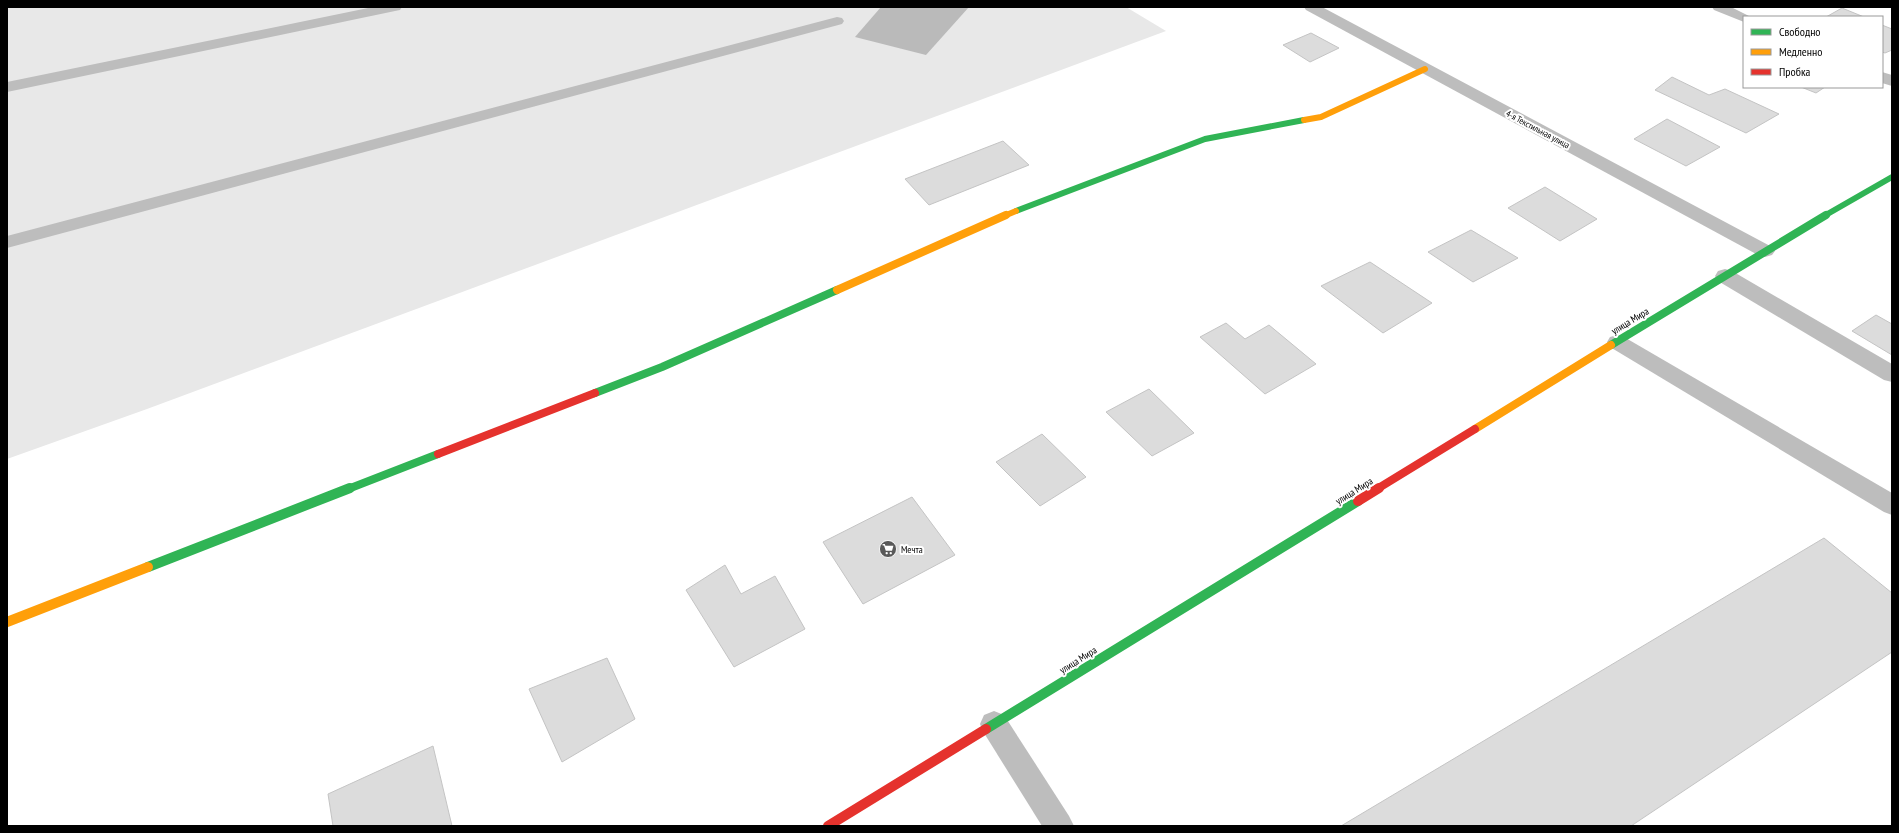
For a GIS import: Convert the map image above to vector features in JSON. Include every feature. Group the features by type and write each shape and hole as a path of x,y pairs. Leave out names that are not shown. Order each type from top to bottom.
{"street":[{"path":"7,87 395,7"},
{"name":"4-я Текстильная улица","path":"1311,7 1764,251"},
{"path":"1719,7 1743,18"},
{"path":"7,242 837,21"},
{"path":"7,622 662,367 1010,214 1205,139 1321,117 1425,68"},
{"path":"1883,76 1892,81"},
{"name":"улица Мира","path":"828,826 1764,251 1892,177"},
{"path":"1725,276 1892,374"},
{"path":"1617,342 1892,505"},
{"path":"994,724 1059,826"}],"shaded area":[{"path":"7,7 1126,7 1166,31 147,409 7,459"},
{"path":"881,7 969,7 926,55 855,37"}],"building":[{"path":"1842,8 1862,16 1828,16"},
{"path":"1883,25 1892,29 1892,50 1883,52"},
{"path":"1311,33 1339,48 1310,62 1283,45"},
{"path":"1672,77 1709,95 1725,89 1779,114 1746,133 1655,90"},
{"path":"1804,88 1824,88 1816,93"},
{"path":"1667,119 1720,147 1686,166 1634,139"},
{"path":"1003,141 1029,165 929,205 905,179"},
{"path":"1545,187 1597,219 1560,241 1508,208"},
{"path":"1471,230 1518,258 1473,282 1428,252"},
{"path":"1370,262 1432,303 1383,333 1321,286"},
{"path":"1876,315 1892,324 1892,355 1852,331"},
{"path":"1226,323 1245,339 1269,325 1316,364 1265,394 1200,337"},
{"path":"1149,389 1194,433 1152,456 1106,412"},
{"path":"1042,434 1086,477 1040,506 996,462"},
{"name":"Мечта","path":"912,497 955,555 863,604 823,542"},
{"path":"1824,538 1892,593 1892,652 1631,826 1341,826"},
{"path":"725,565 741,594 775,576 805,629 734,667 686,590"},
{"path":"607,658 635,719 562,762 529,689"},
{"path":"433,746 452,826 333,826 328,794"}],"traffic: fast":[{"path":"1016,211 1205,139 1304,120"},
{"path":"1611,345 1765,251 1892,177"},
{"path":"595,393 662,367 837,290"},
{"path":"148,567 438,454"},
{"path":"986,729 1358,501"}],"traffic: slow":[{"path":"1304,120 1321,117 1425,69"},
{"path":"837,290 1016,211"},
{"path":"1475,429 1611,345"},
{"path":"7,622 148,567"}],"traffic: jam":[{"path":"438,454 595,393"},
{"path":"1358,501 1475,429"},
{"path":"828,826 986,729"}],"place":[{"name":"Мечта","path":"888,549"}]}
